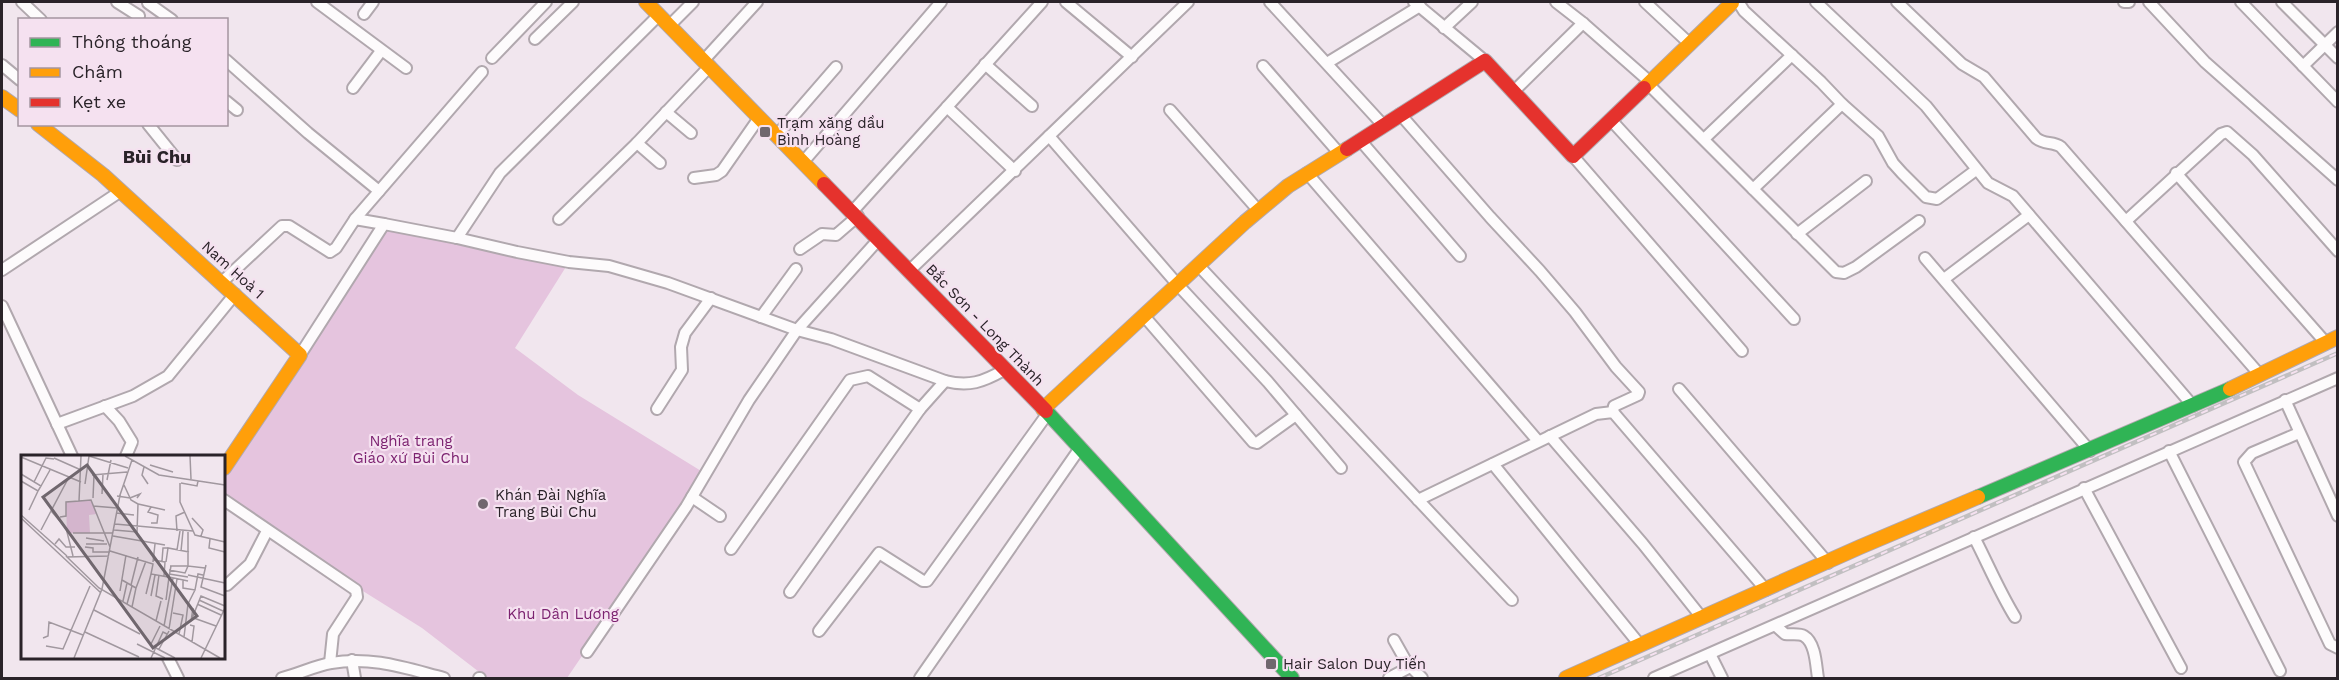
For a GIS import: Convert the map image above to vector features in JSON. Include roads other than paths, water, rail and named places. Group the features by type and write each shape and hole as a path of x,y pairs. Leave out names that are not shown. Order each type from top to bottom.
{"street":[{"path":"22,2 39,18"},
{"path":"117,2 138,18 149,2 169,18"},
{"path":"317,2 406,68"},
{"path":"364,14 373,2"},
{"path":"492,57 546,2"},
{"path":"535,39 573,2"},
{"name":"Bắc Sơn - Long Thành","path":"646,2 804,161 1045,411 1292,678"},
{"path":"457,238 500,173 664,20 693,2"},
{"path":"559,219 666,112 757,2"},
{"path":"804,161 941,2"},
{"path":"800,249 822,234 836,235 947,106 1042,2"},
{"path":"1066,2 1132,57"},
{"path":"909,271 1188,2"},
{"path":"1270,2 1383,125"},
{"path":"1444,28 1472,2"},
{"path":"1556,2 1583,23 1649,83 1831,268 1844,273 1856,267 1919,221"},
{"path":"1645,2 1690,44"},
{"path":"1573,156 1736,2 1842,104 1878,135 1893,163 1930,199 1937,199 1976,170"},
{"path":"1816,2 1926,106 1976,170 1993,187 2013,196 2193,406"},
{"path":"1896,2 1962,64 1984,77 2036,138 2043,143 2061,147 2260,375"},
{"path":"2124,2 2129,2"},
{"path":"2149,2 2205,62 2337,180"},
{"path":"2241,2 2337,102"},
{"path":"2282,2 2337,57"},
{"path":"1327,63 1417,4 1485,61 1514,91 1742,351"},
{"path":"1514,91 1583,23"},
{"path":"2303,66 2337,32"},
{"path":"353,88 381,51"},
{"path":"1704,139 1792,56"},
{"path":"819,631 879,553 923,581 927,581 1045,411 1258,210 1307,173 1485,61"},
{"path":"228,62 308,133 379,191"},
{"path":"985,64 1032,106"},
{"path":"2,65 18,78"},
{"path":"1263,66 1339,153"},
{"path":"777,135 836,67"},
{"path":"222,282 279,227 289,226 330,252 336,248 355,219 482,72"},
{"path":"228,103 237,110"},
{"path":"1753,189 1842,104"},
{"path":"947,106 1015,171"},
{"path":"1170,110 1258,210"},
{"path":"666,112 691,133"},
{"path":"1400,114 1540,271 1638,392 1638,395 1614,406 1612,412"},
{"path":"694,178 716,175 722,171 759,118"},
{"path":"1611,120 1794,319"},
{"name":"Nam Hoà 1","path":"40,126 121,191 300,355"},
{"path":"150,126 177,160"},
{"path":"2126,221 2221,134 2230,133 2253,155 2337,250"},
{"path":"1049,136 1341,468"},
{"path":"1360,140 1460,256"},
{"path":"637,143 660,163"},
{"path":"1307,173 1538,441"},
{"path":"1566,678 2079,453 2090,451 2193,406 2332,340 2176,174"},
{"path":"1797,234 1866,181"},
{"path":"2,270 121,191"},
{"path":"1944,279 2029,215"},
{"path":"355,219 569,262 609,266 711,298 797,330 831,339 961,385 976,384 1004,370"},
{"path":"225,467 384,224"},
{"path":"586,652 692,497 750,400 797,330 879,239"},
{"path":"1925,258 2090,451"},
{"path":"1198,265 1512,600"},
{"path":"761,317 796,269"},
{"path":"57,424 133,396 168,376 235,294"},
{"path":"657,409 682,370 681,347 685,333 711,298"},
{"path":"2,306 72,455"},
{"path":"1144,316 1253,442 1257,443 1265,438 1296,415"},
{"path":"731,549 850,380 868,376 920,409"},
{"path":"1654,678 2337,378"},
{"path":"790,592 920,409 945,381"},
{"path":"1679,389 1828,563"},
{"path":"2285,400 2337,516"},
{"path":"105,406 119,421 132,442 126,455"},
{"path":"1418,500 1596,414 1612,412"},
{"path":"1612,412 1766,590"},
{"path":"2300,433 2252,453 2244,462 2330,644 2337,648"},
{"path":"1550,436 1643,544 1702,618"},
{"path":"920,678 1080,448"},
{"path":"2169,451 2280,671"},
{"path":"1493,464 1640,645"},
{"path":"2084,488 2181,668"},
{"path":"692,497 720,516"},
{"path":"225,501 358,592 333,634 330,663"},
{"path":"227,585 250,564 267,531"},
{"path":"1974,537 1996,578 1996,586 2014,617"},
{"path":"1776,626 1785,634 1799,634 1807,639 1811,645 1818,678"},
{"path":"1394,640 1410,667 1422,678"},
{"path":"1710,654 1722,678"},
{"path":"169,659 178,678"},
{"path":"352,660 355,678"},
{"path":"282,678 330,663 352,660 370,660 422,675 444,678"},
{"path":"1389,678 1410,667"}],"railway":[{"path":"1599,678 2338,353"}],"place":[{"name":"Trạm xăng dầu Bình Hoàng","path":"765,132"},
{"name":"Khán Đài Nghĩa Trang Bùi Chu","path":"483,504"},
{"name":"Hair Salon Duy Tiến","path":"1271,664"}],"district":[{"name":"Bùi Chu","path":"157,157"}],"park label":[{"name":"Nghĩa trang Giáo xứ Bùi Chu","path":"411,450"},
{"name":"Khu Dân Lương","path":"563,614"}]}
